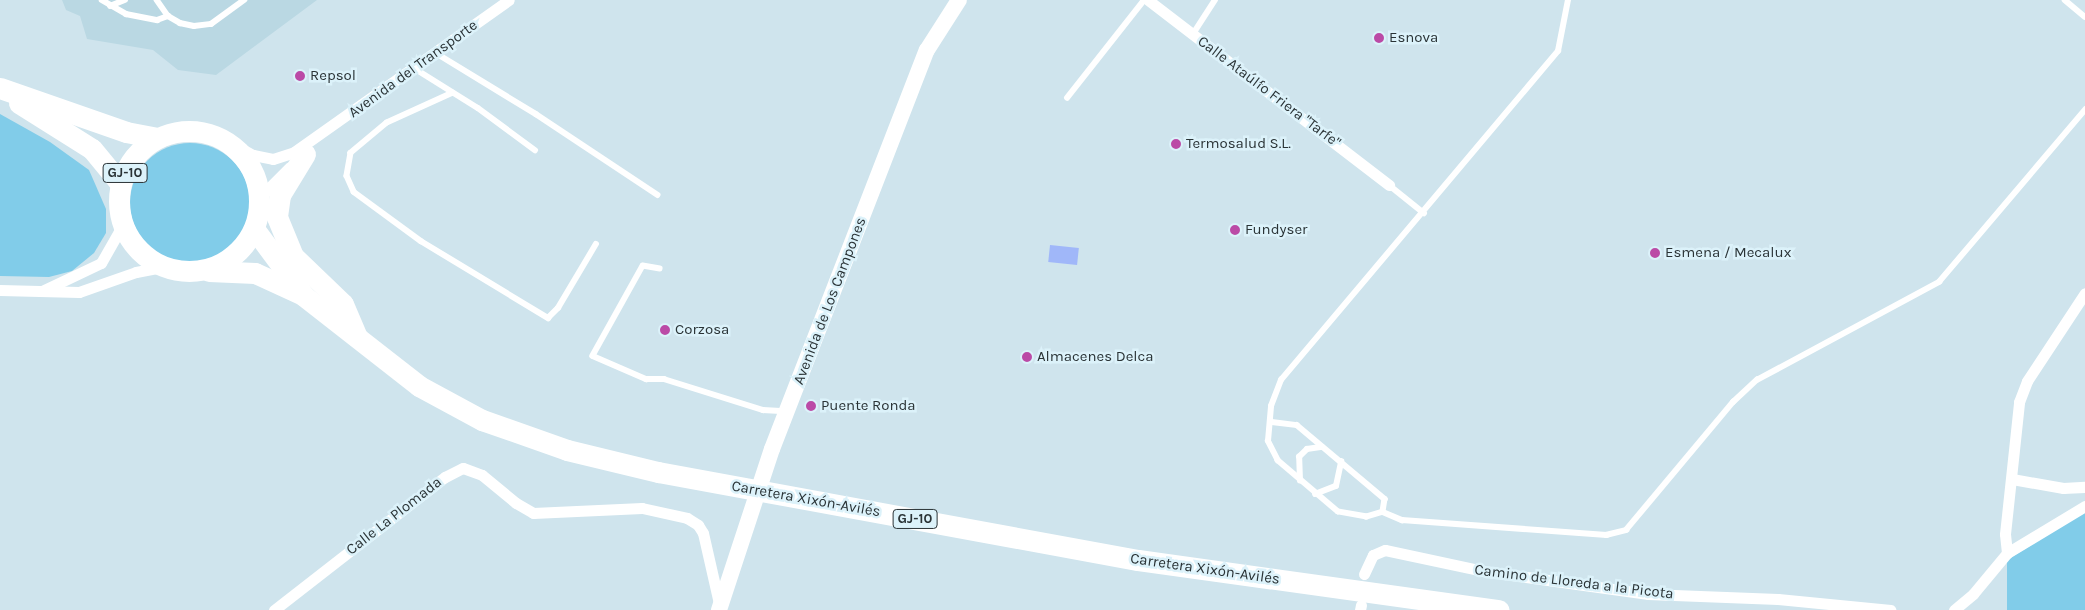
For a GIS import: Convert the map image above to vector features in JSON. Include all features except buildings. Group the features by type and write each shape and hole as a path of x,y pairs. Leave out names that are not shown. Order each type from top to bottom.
{"highway":[{"name":"GJ-10","path":"0,89 126,132 156,138"},
{"name":"GJ-10","path":"0,89 92,149 120,183"},
{"name":"GJ-10","path":"177,131 210,133 232,144 246,158 257,178 261,196 255,230 234,257 205,271 161,267 135,248 122,226 118,206 120,183 131,161 156,138 177,131"},
{"path":"311,146 280,196 277,217 293,256 343,304 360,341"},
{"name":"Carretera Xixón-Avilés","path":"255,230 304,296"},
{"name":"Carretera Xixón-Avilés","path":"205,271 255,273 304,296 419,386 482,420 567,450 658,472 1138,560 1499,610"}],"street":[{"name":"Avenida del Transporte","path":"311,146 414,68 509,0"},
{"name":"Avenida de Los Campones","path":"719,609 764,473 787,411 927,50 959,0"},
{"name":"Calle Ataúlfo Friera \"Tarfe\"","path":"1148,0 1389,185"},
{"path":"232,144 253,155 273,160 311,146"},
{"path":"261,196 311,146"},
{"path":"38,293 101,263 122,226"},
{"path":"0,290 38,293 79,292 136,272 161,267"},
{"path":"2008,553 2005,534 2019,402 2027,380 2085,294"},
{"name":"Calle La Plomada","path":"274,610 445,476 463,468 482,474 516,503 533,513 642,508 687,518 698,525 704,533 719,609"},
{"path":"2012,479 2063,488 2085,487"},
{"path":"1954,610 1974,594 2008,553 2085,506"},
{"name":"Camino de Lloreda a la Picota","path":"1364,574 1373,555 1386,550 1493,572 1648,594 1778,599 1890,610"}],"lane":[{"path":"102,0 126,14 157,20 168,16"},
{"path":"110,6 125,0"},
{"path":"157,0 168,16 187,25 211,24 244,0"},
{"path":"1067,98 1144,0"},
{"path":"1193,34 1215,0"},
{"path":"1568,0 1558,51 1424,213 1281,380 1271,406 1272,422 1268,441 1278,460 1338,512 1367,517 1382,512 1402,520 1596,534 1626,530 1733,402 1757,380 1940,282 2085,110"},
{"path":"2065,0 2085,17"},
{"path":"436,53 536,114 658,195"},
{"path":"414,68 535,150"},
{"path":"453,93 387,123 351,153 347,176 354,192 421,241 548,318 558,308 596,244"},
{"path":"1389,185 1424,213"},
{"path":"660,269 642,266 593,356 646,379 664,378 763,410 787,411"},
{"path":"1272,422 1297,425 1385,499 1382,512"},
{"path":"1300,481 1299,457 1307,449 1322,446"},
{"path":"1315,494 1336,486 1342,462"}],"shaded area":[{"path":"62,0 317,0 216,75 178,70 153,50 87,39 80,16 66,10"},
{"path":"0,114 50,142 89,170 106,209 106,233 94,253 72,271 49,277 0,276"},
{"path":"190,143 202,144 213,148 223,153 232,161 240,170 245,180 249,191 249,215 245,226 240,236 232,245 223,253 213,258 202,262 190,263 178,262 167,258 157,253 148,245 140,236 135,226 131,215 130,203 131,191 135,180 140,170 148,161 157,153 167,148 178,144"},
{"path":"1050,245 1079,248 1077,265 1048,262"},
{"path":"2085,512 2085,610 2007,610 2007,560"}],"place":[{"name":"Esnova","path":"1379,38"},
{"name":"Repsol","path":"300,76"},
{"name":"Termosalud S.L.","path":"1176,144"},
{"name":"Fundyser","path":"1235,230"},
{"name":"Esmena / Mecalux","path":"1655,253"},
{"name":"Corzosa","path":"665,330"},
{"name":"Almacenes Delca","path":"1027,357"},
{"name":"Puente Ronda","path":"811,406"}]}
